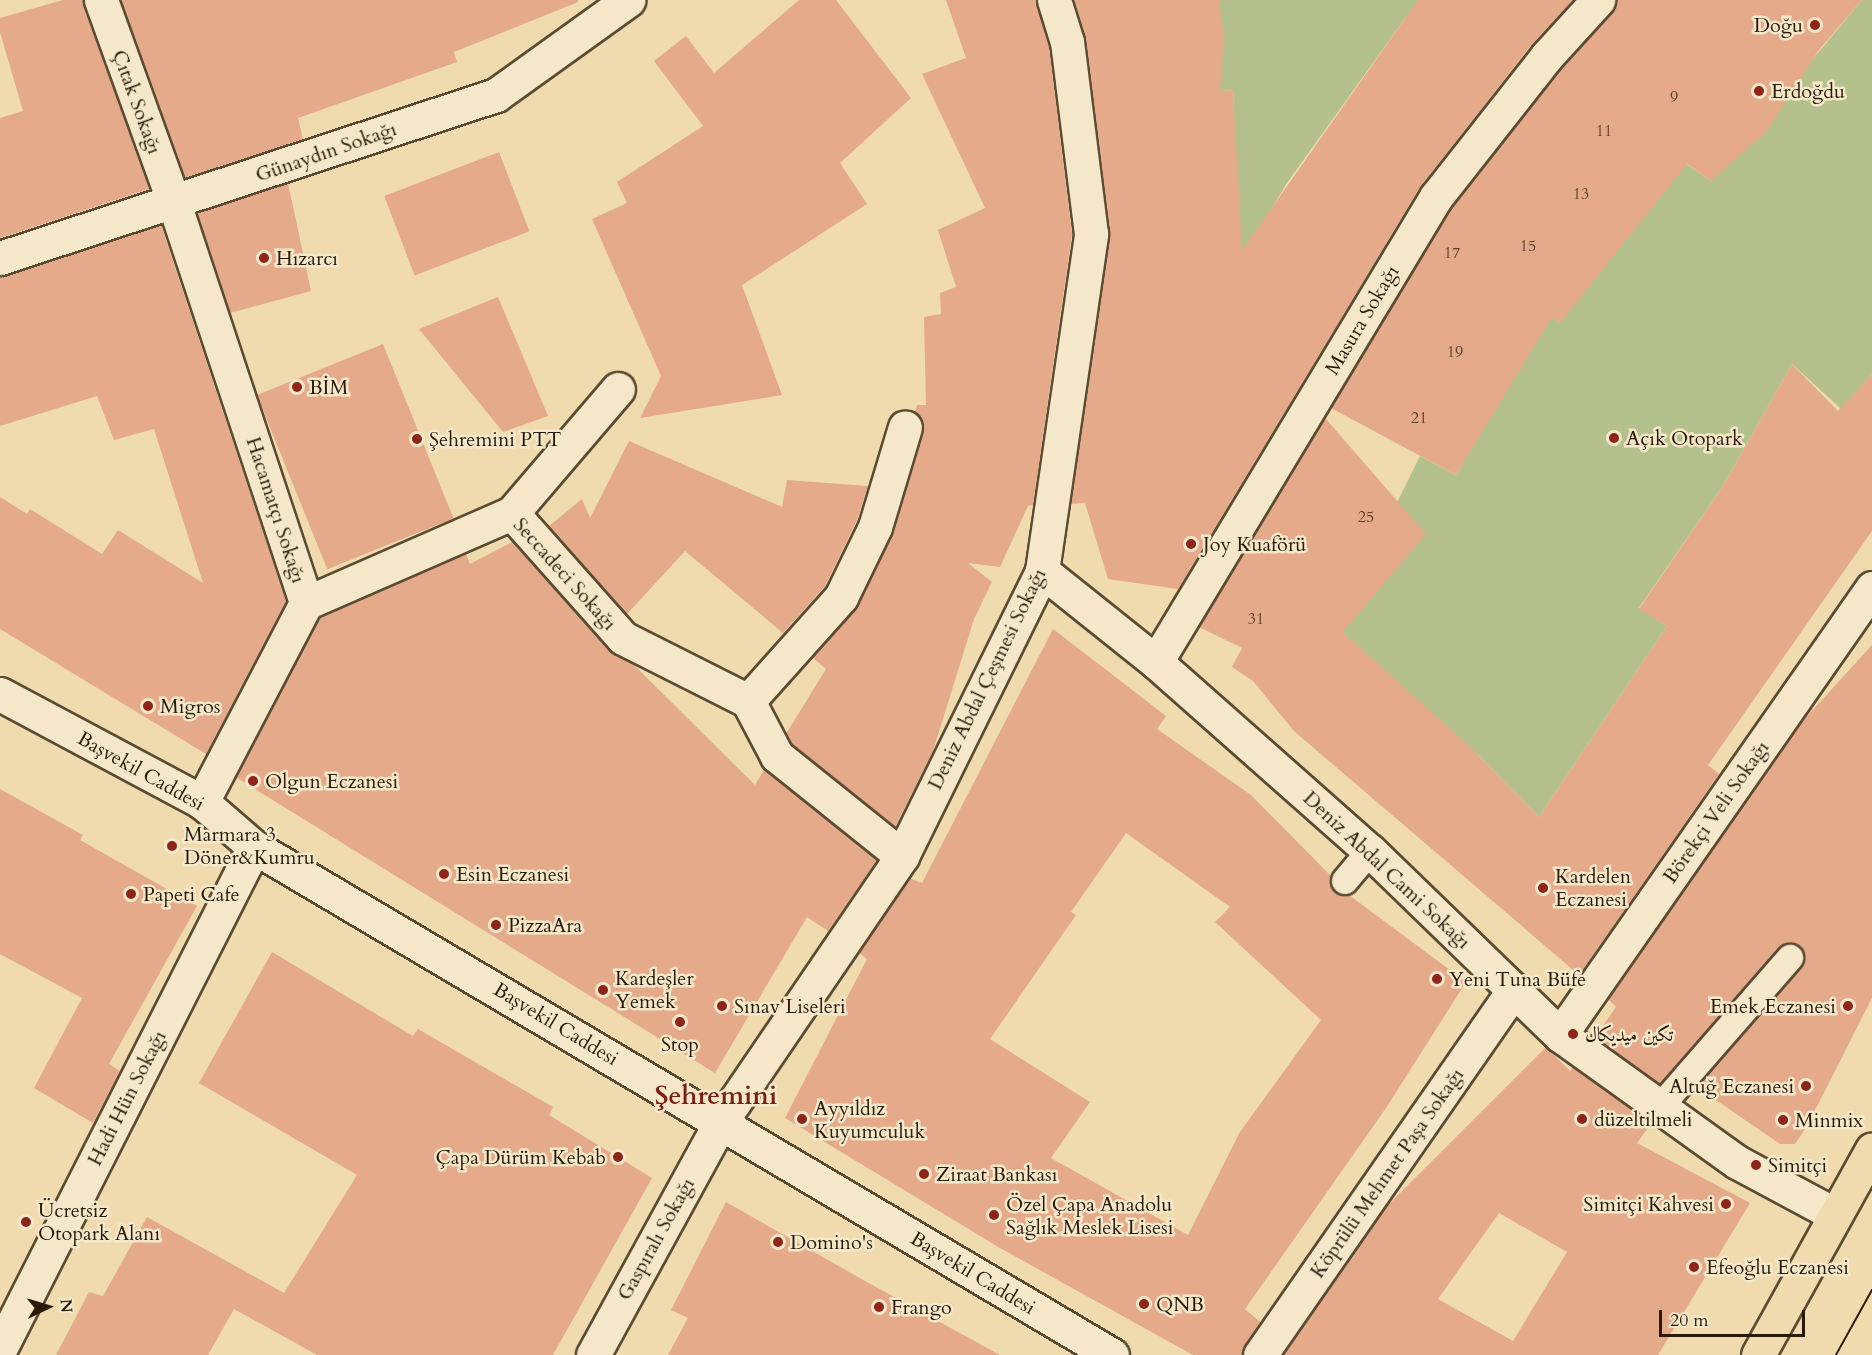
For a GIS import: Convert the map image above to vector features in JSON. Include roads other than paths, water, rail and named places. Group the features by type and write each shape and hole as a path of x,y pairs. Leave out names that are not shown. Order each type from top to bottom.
{"main road":[{"path":"1758,1355 1872,1149"}],"street":[{"name":"Çıtak Sokağı","path":"101,0 174,203"},
{"name":"Günaydın Sokağı","path":"0,258 174,203 496,95 628,0"},
{"name":"Deniz Abdal Çeşmesi Sokağı","path":"720,1123 902,856 1042,571 1091,234 1067,42 1054,0"},
{"name":"Masura Sokağı","path":"1156,662 1436,196 1547,56 1598,0"},
{"name":"Hacamatçı Sokağı","path":"174,203 306,603 202,802"},
{"path":"512,513 618,389"},
{"path":"902,856 777,756 748,700 841,597 875,527 905,426"},
{"name":"Seccadeci Sokağı","path":"306,603 512,513 623,638 748,700"},
{"name":"Deniz Abdal Cami Sokağı","path":"1042,571 1156,662 1370,850 1560,1035 1737,1162 1834,1214"},
{"name":"Börekçi Veli Sokağı","path":"1560,1035 1872,588"},
{"name":"Başvekil Caddesi","path":"0,694 202,802 254,847 1112,1355"},
{"name":"Hadi Hün Sokağı","path":"0,1349 254,847"},
{"name":"Köprülü Mehmet Paşa Sokağı","path":"1260,1355 1514,990"},
{"name":"Gaspıralı Sokağı","path":"593,1355 720,1123"}],"lane":[{"path":"1345,881 1370,850"},
{"path":"1660,1107 1790,958"}],"tram line":[{"path":"1836,1355 1872,1290"}],"place":[{"name":"Doğu","path":"1815,25"},
{"name":"Erdoğdu","path":"1759,91"},
{"name":"Hızarcı","path":"264,258"},
{"name":"BİM","path":"297,387"},
{"name":"Açık Otopark","path":"1614,438"},
{"name":"Şehremini PTT","path":"417,439"},
{"name":"Joy Kuaförü","path":"1191,544"},
{"name":"Migros","path":"148,706"},
{"name":"Olgun Eczanesi","path":"253,781"},
{"name":"Marmara 3 Döner&Kumru","path":"172,846"},
{"name":"Esin Eczanesi","path":"444,874"},
{"name":"Kardelen Eczanesi","path":"1543,888"},
{"name":"Papeti Cafe","path":"131,894"},
{"name":"PizzaAra","path":"496,925"},
{"name":"Yeni Tuna Büfe","path":"1437,979"},
{"name":"Kardeşler Yemek","path":"603,990"},
{"name":"Sınav Liseleri","path":"722,1006"},
{"name":"Emek Eczanesi","path":"1848,1006"},
{"name":"Stop","path":"680,1022"},
{"name":"تكين ميديكال","path":"1573,1034"},
{"name":"Altuğ Eczanesi","path":"1806,1086"},
{"name":"Ayyıldız Kuyumculuk","path":"802,1119"},
{"name":"düzeltilmeli","path":"1582,1119"},
{"name":"Minmix","path":"1783,1120"},
{"name":"Çapa Dürüm Kebab","path":"618,1157"},
{"name":"Simitçi","path":"1756,1165"},
{"name":"Ziraat Bankası","path":"924,1174"},
{"name":"Simitçi Kahvesi","path":"1726,1204"},
{"name":"Özel Çapa Anadolu Sağlık Meslek Lisesi","path":"994,1215"},
{"name":"Ücretsiz Otopark Alanı","path":"26,1222"},
{"name":"Domino's","path":"778,1242"},
{"name":"Efeoğlu Eczanesi","path":"1694,1267"},
{"name":"QNB","path":"1144,1304"},
{"name":"Frango","path":"879,1307"}],"district":[{"name":"Şehremini","path":"716,1096"}]}
